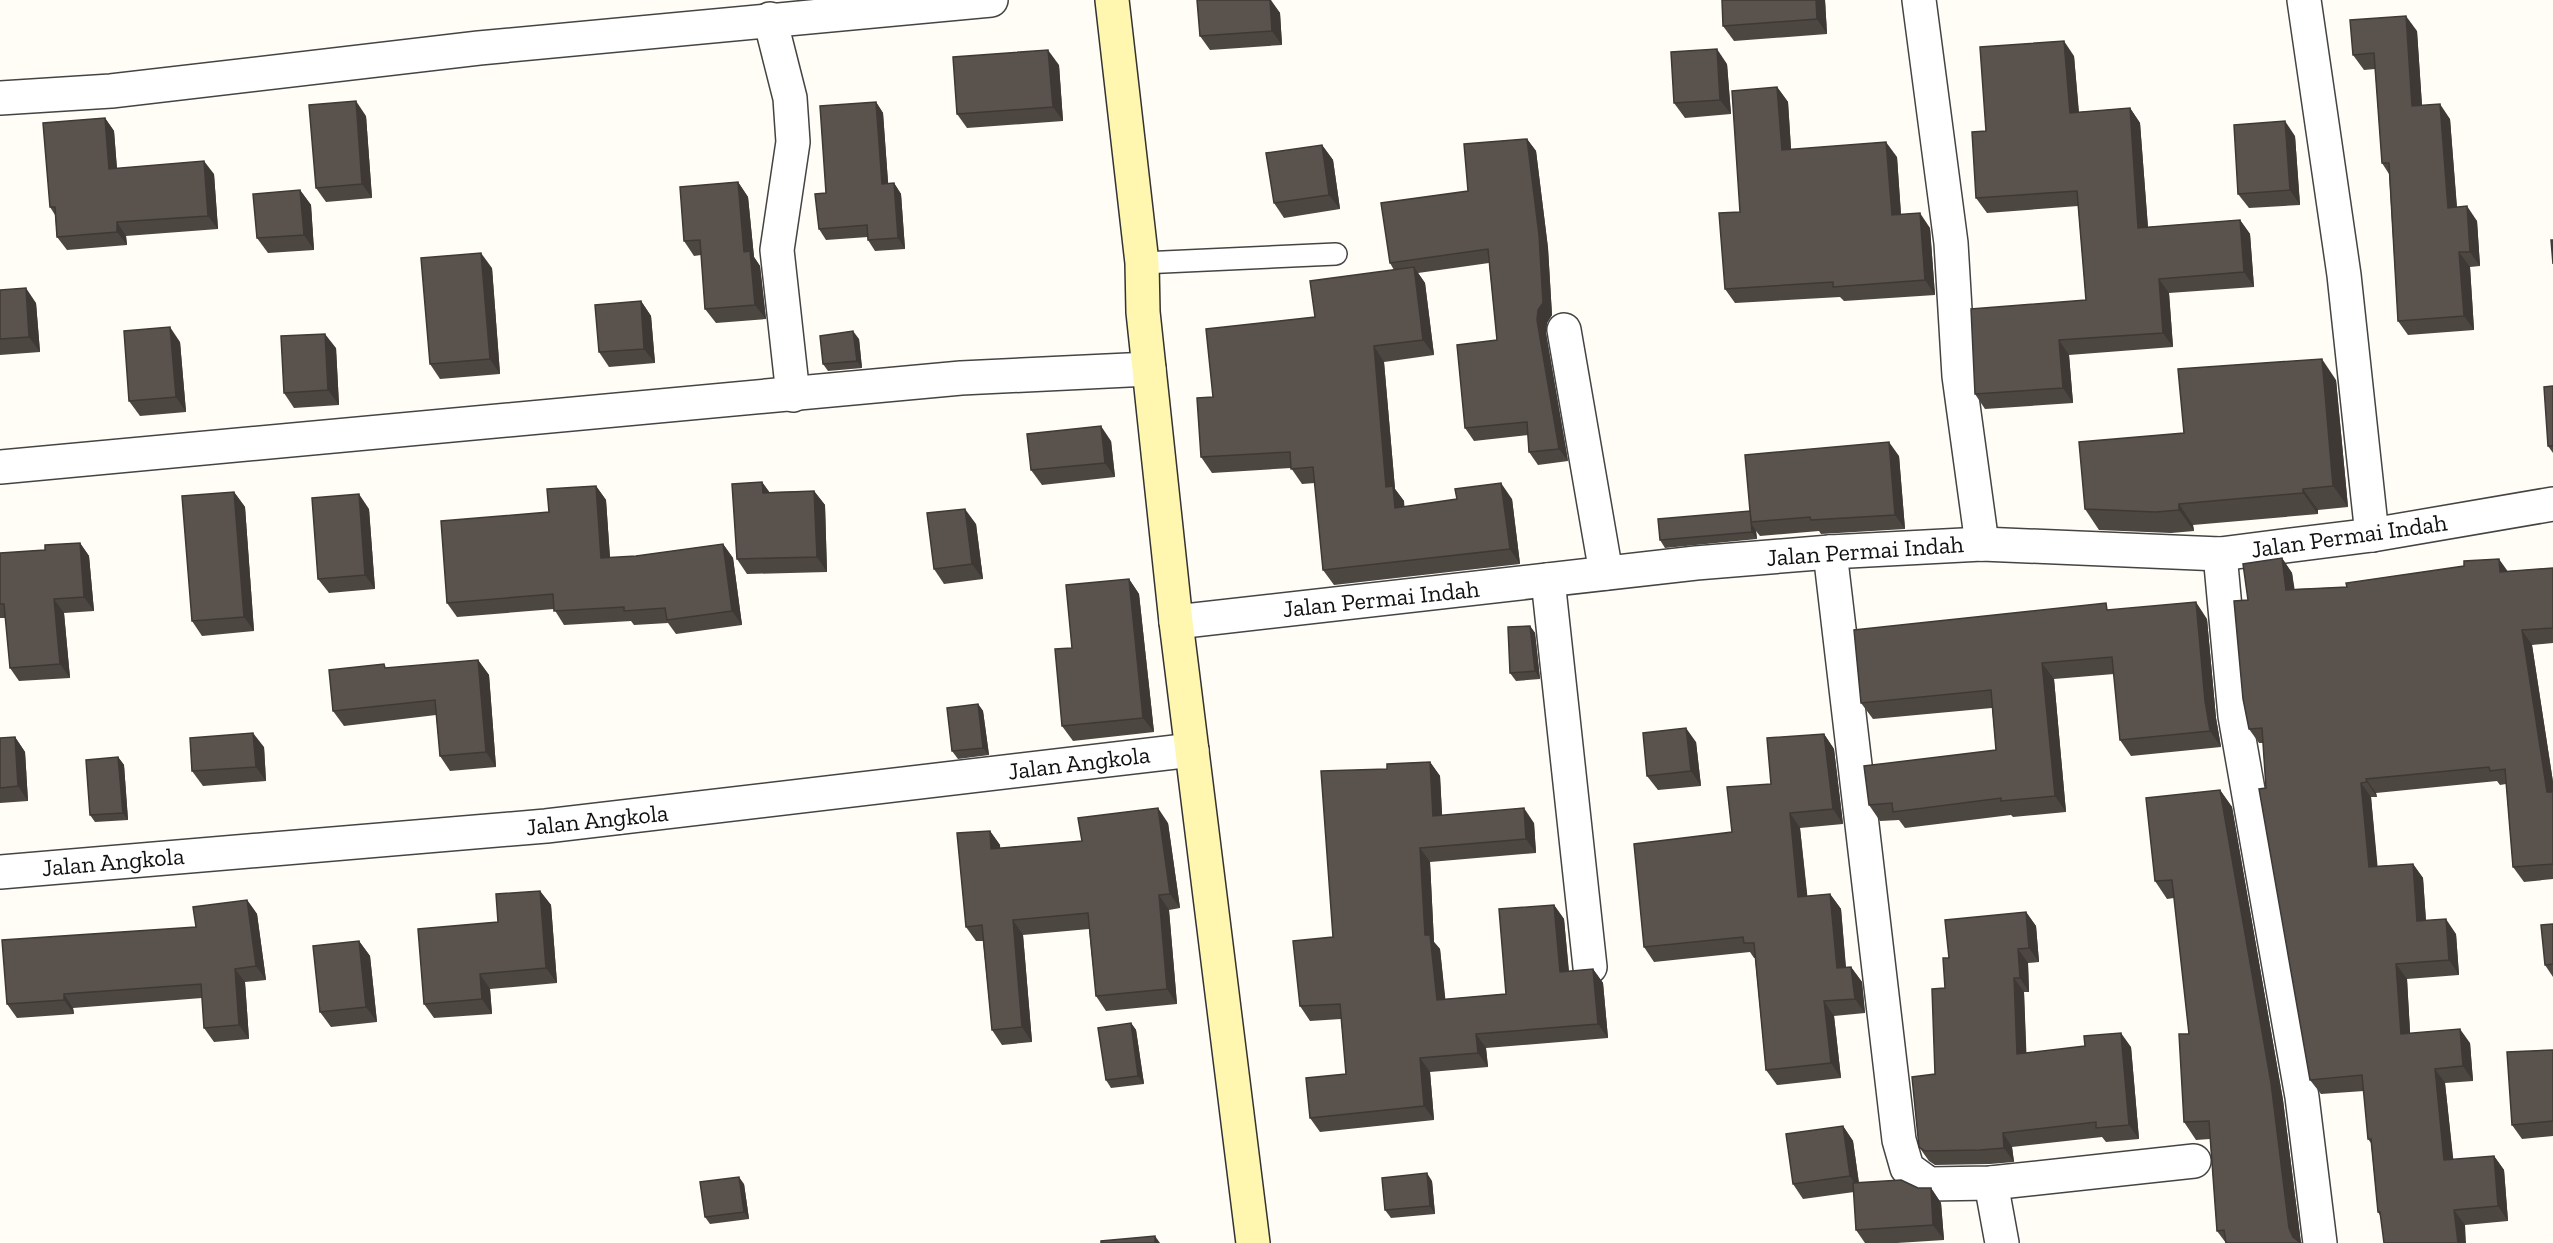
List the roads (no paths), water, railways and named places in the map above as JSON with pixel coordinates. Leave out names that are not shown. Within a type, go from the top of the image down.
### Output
[{"type":"street","points":[[0,98],[111,91],[479,48],[991,0]]},
{"type":"street","points":[[1112,0],[1142,263],[1143,312],[1176,622],[1253,1243]]},
{"type":"street","points":[[1919,0],[1951,243],[1959,376],[1982,544]]},
{"type":"street","points":[[2304,0],[2344,275],[2372,535]]},
{"type":"street","points":[[770,19],[790,98],[793,142],[777,250],[793,395]]},
{"type":"street","points":[[1564,330],[1606,573]]},
{"type":"street","points":[[0,467],[961,378],[1149,369]]},
{"type":"street","name":"Jalan Permai Indah","points":[[1176,622],[1606,573],[1830,552],[1982,544],[2220,554],[2372,535],[2553,504]]},
{"type":"street","points":[[1830,552],[1899,1140],[1907,1168],[1929,1184],[1991,1183],[2194,1161]]},
{"type":"street","points":[[2220,554],[2235,716],[2302,1097],[2320,1243]]},
{"type":"street","points":[[1548,580],[1590,967]]},
{"type":"street","name":"Jalan Angkola","points":[[0,872],[546,826],[1192,750]]},
{"type":"street","points":[[1991,1183],[2002,1243]]},
{"type":"lane","points":[[1142,263],[1336,254]]}]
